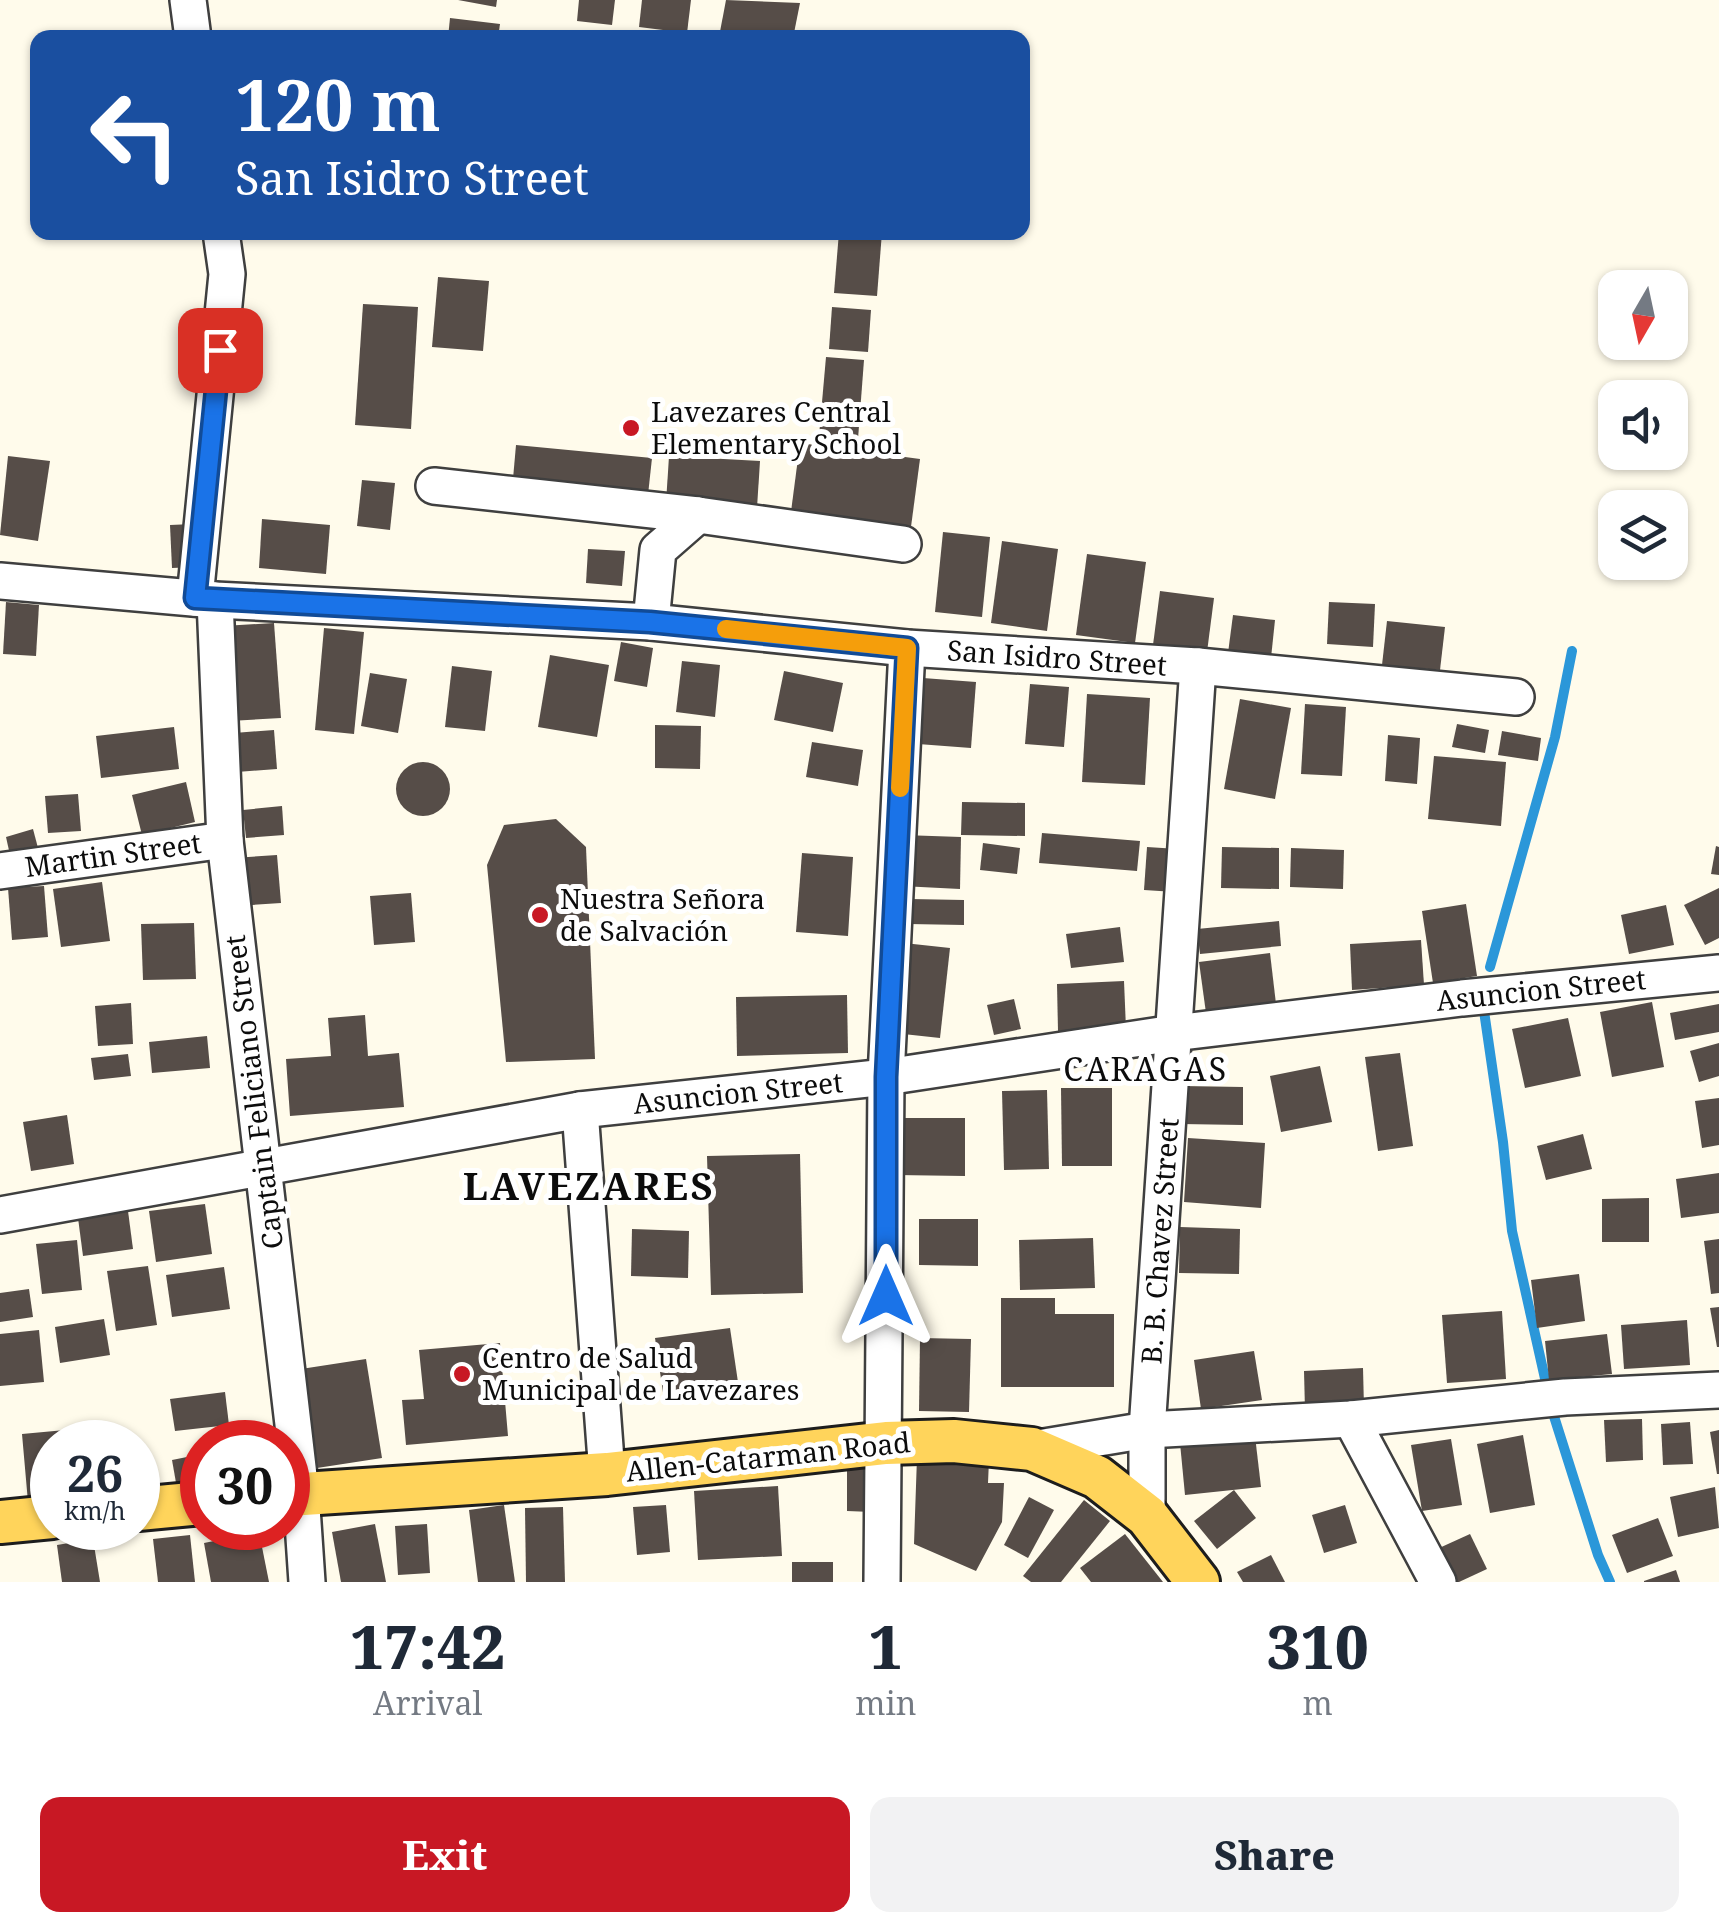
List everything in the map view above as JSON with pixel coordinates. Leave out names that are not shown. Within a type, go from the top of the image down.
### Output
[{"type":"main road","name":"Allen-Catarman Road","points":[[310,1493],[607,1474],[886,1442],[954,1440],[1032,1449],[1097,1477],[1147,1516],[1198,1582]]},
{"type":"main road","points":[[0,1522],[30,1519]]},
{"type":"street","points":[[188,0],[192,30]]},
{"type":"street","name":"Captain Feliciano Street","points":[[222,240],[227,274],[205,599],[225,840],[287,1420]]},
{"type":"street","points":[[434,486],[698,515],[903,544]]},
{"type":"street","points":[[650,622],[658,550],[698,515]]},
{"type":"street","name":"San Isidro Street","points":[[0,581],[205,599],[650,622],[907,648],[1198,666],[1516,697]]},
{"type":"street","points":[[882,1582],[886,1077],[907,648]]},
{"type":"street","name":"B. B. Chavez Street","points":[[1147,1516],[1147,1430],[1198,666]]},
{"type":"street","name":"Martin Street","points":[[0,871],[225,840]]},
{"type":"street","name":"Asuncion Street","points":[[0,1215],[580,1110],[886,1077],[1174,1033],[1462,998],[1719,973]]},
{"type":"street","points":[[580,1110],[607,1474]]},
{"type":"street","points":[[1032,1449],[1147,1430],[1350,1419],[1565,1397],[1719,1390]]},
{"type":"street","points":[[1350,1419],[1438,1582]]},
{"type":"street","name":"Captain Feliciano Street","points":[[303,1550],[308,1582]]},
{"type":"building","points":[[458,0],[497,0],[496,7]]},
{"type":"building","points":[[579,0],[615,0],[612,25],[577,21]]},
{"type":"building","points":[[642,0],[691,0],[687,30],[639,27]]},
{"type":"building","points":[[726,0],[800,3],[795,30],[720,30]]},
{"type":"building","points":[[450,18],[500,24],[499,30],[449,30]]},
{"type":"building","points":[[838,240],[881,240],[877,296],[834,293]]},
{"type":"building","points":[[438,277],[489,281],[483,351],[432,347]]},
{"type":"building","points":[[363,304],[418,307],[411,429],[355,425]]},
{"type":"building","points":[[832,307],[871,310],[868,352],[829,349]]},
{"type":"building","points":[[826,357],[864,360],[858,439],[819,436]]},
{"type":"building","points":[[800,443],[920,459],[909,542],[789,527]]},
{"type":"building","points":[[516,445],[652,458],[647,504],[512,490]]},
{"type":"building","points":[[8,456],[50,461],[38,541],[0,535]]},
{"type":"building","points":[[669,456],[760,461],[757,508],[666,503]]},
{"type":"building","points":[[362,480],[395,483],[390,530],[357,526]]},
{"type":"building","points":[[262,519],[330,525],[326,574],[259,568]]},
{"type":"building","points":[[193,524],[196,567],[172,568],[170,525]]},
{"type":"building","points":[[943,532],[990,537],[982,617],[935,612]]},
{"type":"building","points":[[1002,541],[1058,549],[1047,631],[991,623]]},
{"type":"building","points":[[588,549],[625,551],[622,586],[586,583]]},
{"type":"building","points":[[1087,554],[1146,562],[1135,643],[1076,635]]},
{"type":"building","points":[[1160,591],[1214,598],[1207,652],[1153,645]]},
{"type":"building","points":[[6,602],[39,605],[36,656],[3,654]]},
{"type":"building","points":[[1329,602],[1375,604],[1373,647],[1327,644]]},
{"type":"building","points":[[1233,615],[1275,620],[1271,658],[1228,653]]},
{"type":"building","points":[[1387,621],[1445,627],[1440,670],[1382,665]]},
{"type":"building","points":[[274,623],[281,718],[230,721],[223,626]]},
{"type":"building","points":[[324,628],[364,632],[354,734],[315,730]]},
{"type":"building","points":[[621,642],[653,648],[647,687],[614,681]]},
{"type":"building","points":[[550,655],[609,665],[597,737],[538,727]]},
{"type":"building","points":[[682,661],[720,665],[715,717],[676,712]]},
{"type":"building","points":[[452,666],[492,671],[485,731],[445,727]]},
{"type":"building","points":[[784,671],[843,683],[833,732],[774,720]]},
{"type":"building","points":[[370,673],[407,679],[398,733],[361,726]]},
{"type":"building","points":[[923,678],[976,682],[971,748],[918,744]]},
{"type":"building","points":[[1030,684],[1069,687],[1064,747],[1025,744]]},
{"type":"building","points":[[1087,694],[1150,698],[1145,785],[1082,782]]},
{"type":"building","points":[[1240,699],[1291,708],[1275,799],[1224,789]]},
{"type":"building","points":[[1305,704],[1346,707],[1342,776],[1301,774]]},
{"type":"building","points":[[1457,724],[1489,730],[1485,753],[1452,747]]},
{"type":"building","points":[[655,725],[701,726],[700,769],[655,768]]},
{"type":"building","points":[[174,727],[179,769],[101,778],[96,736]]},
{"type":"building","points":[[274,730],[277,769],[237,772],[234,733]]},
{"type":"building","points":[[1502,731],[1541,738],[1538,761],[1498,755]]},
{"type":"building","points":[[1388,735],[1420,738],[1417,784],[1385,781]]},
{"type":"building","points":[[812,742],[863,750],[858,786],[806,777]]},
{"type":"building","points":[[1434,756],[1506,762],[1501,826],[1428,819]]},
{"type":"building","points":[[423,762],[442,770],[450,789],[442,808],[423,816],[404,808],[396,789],[404,770]]},
{"type":"building","points":[[186,782],[195,822],[142,835],[132,795]]},
{"type":"building","points":[[78,794],[81,831],[48,833],[45,796]]},
{"type":"building","points":[[962,802],[1025,803],[1025,836],[961,835]]},
{"type":"building","points":[[282,806],[284,835],[246,838],[243,810]]},
{"type":"building","name":"Nuestra Señora de Salvación","points":[[556,819],[586,847],[595,1059],[506,1062],[487,865],[504,825]]},
{"type":"building","points":[[33,829],[38,848],[10,855],[6,837]]},
{"type":"building","points":[[1042,833],[1140,841],[1137,871],[1039,863]]},
{"type":"building","points":[[903,835],[961,837],[960,889],[901,886]]},
{"type":"building","points":[[983,843],[1020,848],[1017,874],[980,870]]},
{"type":"building","points":[[1716,846],[1719,847],[1719,875],[1711,874]]},
{"type":"building","points":[[1147,847],[1178,849],[1175,892],[1144,890]]},
{"type":"building","points":[[1222,847],[1279,848],[1279,889],[1221,888]]},
{"type":"building","points":[[1291,848],[1344,850],[1343,889],[1290,887]]},
{"type":"building","points":[[802,853],[853,857],[848,936],[796,932]]},
{"type":"building","points":[[277,855],[281,903],[237,906],[233,858]]},
{"type":"building","points":[[102,882],[110,941],[61,947],[53,889]]},
{"type":"building","points":[[44,886],[48,937],[12,940],[8,888]]},
{"type":"building","points":[[1719,888],[1719,938],[1705,945],[1684,905]]},
{"type":"building","points":[[411,893],[415,942],[374,945],[370,896]]},
{"type":"building","points":[[910,899],[964,900],[964,925],[909,924]]},
{"type":"building","points":[[1466,904],[1477,976],[1433,983],[1422,911]]},
{"type":"building","points":[[1666,905],[1674,945],[1629,954],[1621,915]]},
{"type":"building","points":[[1279,921],[1281,946],[1200,954],[1197,929]]},
{"type":"building","points":[[194,923],[196,979],[143,980],[141,924]]},
{"type":"building","points":[[1120,927],[1124,962],[1071,968],[1066,934]]},
{"type":"building","points":[[1421,940],[1424,985],[1352,990],[1350,944]]},
{"type":"building","points":[[904,943],[950,948],[940,1038],[894,1033]]},
{"type":"building","points":[[1270,953],[1276,1004],[1206,1013],[1199,962]]},
{"type":"building","points":[[1124,981],[1126,1029],[1058,1031],[1057,984]]},
{"type":"building","points":[[847,995],[848,1053],[737,1056],[736,997]]},
{"type":"building","points":[[1014,999],[1021,1029],[994,1035],[987,1005]]},
{"type":"building","points":[[1652,1002],[1664,1067],[1612,1077],[1600,1012]]},
{"type":"building","points":[[131,1003],[133,1044],[98,1046],[95,1006]]},
{"type":"building","points":[[1719,1004],[1719,1032],[1675,1040],[1670,1013]]},
{"type":"building","points":[[365,1015],[368,1056],[399,1053],[404,1107],[290,1116],[286,1059],[331,1056],[328,1018]]},
{"type":"building","points":[[1568,1018],[1581,1076],[1525,1088],[1512,1029]]},
{"type":"building","points":[[207,1036],[210,1068],[152,1073],[149,1042]]},
{"type":"building","points":[[1719,1043],[1719,1076],[1699,1082],[1690,1051]]},
{"type":"building","points":[[1400,1053],[1413,1146],[1378,1151],[1365,1057]]},
{"type":"building","points":[[128,1054],[131,1076],[94,1080],[91,1058]]},
{"type":"building","points":[[1320,1066],[1332,1122],[1281,1132],[1270,1076]]},
{"type":"building","points":[[1182,1086],[1243,1087],[1243,1125],[1181,1124]]},
{"type":"building","points":[[1061,1088],[1112,1088],[1112,1166],[1062,1166]]},
{"type":"building","points":[[1047,1090],[1049,1169],[1004,1170],[1002,1091]]},
{"type":"building","points":[[1719,1098],[1719,1145],[1702,1148],[1695,1101]]},
{"type":"building","points":[[67,1115],[74,1164],[31,1171],[23,1122]]},
{"type":"building","points":[[896,1118],[965,1118],[965,1176],[896,1175]]},
{"type":"building","points":[[1583,1134],[1592,1169],[1546,1180],[1537,1146]]},
{"type":"building","points":[[1188,1138],[1265,1143],[1261,1208],[1184,1202]]},
{"type":"building","points":[[800,1154],[803,1293],[711,1295],[707,1156]]},
{"type":"building","points":[[1719,1173],[1719,1213],[1681,1218],[1676,1179]]},
{"type":"building","points":[[1649,1198],[1649,1242],[1602,1242],[1602,1199]]},
{"type":"building","points":[[205,1204],[212,1254],[156,1262],[149,1211]]},
{"type":"building","points":[[128,1211],[133,1249],[83,1256],[78,1218]]},
{"type":"building","points":[[919,1219],[978,1219],[978,1266],[919,1265]]},
{"type":"building","points":[[1180,1227],[1240,1229],[1239,1274],[1179,1273]]},
{"type":"building","points":[[632,1229],[689,1231],[688,1278],[631,1276]]},
{"type":"building","points":[[1093,1238],[1095,1288],[1020,1290],[1019,1240]]},
{"type":"building","points":[[1719,1239],[1719,1293],[1711,1294],[1704,1241]]},
{"type":"building","points":[[77,1240],[82,1290],[42,1294],[36,1244]]},
{"type":"building","points":[[148,1266],[157,1325],[116,1331],[107,1271]]},
{"type":"building","points":[[224,1267],[230,1309],[172,1317],[166,1275]]},
{"type":"building","points":[[1579,1274],[1585,1321],[1537,1328],[1531,1280]]},
{"type":"building","points":[[29,1289],[33,1317],[0,1322],[0,1293]]},
{"type":"building","points":[[1001,1298],[1055,1298],[1055,1314],[1114,1314],[1114,1387],[1001,1387]]},
{"type":"building","points":[[1719,1307],[1719,1347],[1717,1347],[1710,1308]]},
{"type":"building","points":[[1502,1311],[1506,1379],[1447,1383],[1442,1315]]},
{"type":"building","points":[[104,1319],[110,1355],[60,1363],[55,1327]]},
{"type":"building","points":[[1687,1320],[1690,1365],[1624,1369],[1621,1325]]},
{"type":"building","points":[[730,1328],[739,1389],[664,1399],[655,1338]]},
{"type":"building","points":[[39,1330],[44,1382],[0,1386],[0,1334]]},
{"type":"building","points":[[1607,1334],[1612,1374],[1549,1380],[1545,1341]]},
{"type":"building","points":[[920,1338],[971,1339],[969,1412],[919,1411]]},
{"type":"building","name":"Centro de Salud Municipal de Lavezares","points":[[500,1343],[508,1436],[406,1445],[402,1400],[424,1399],[419,1350]]},
{"type":"building","points":[[1254,1351],[1262,1400],[1201,1409],[1194,1360]]},
{"type":"building","points":[[366,1359],[382,1458],[310,1469],[310,1420],[296,1420],[288,1371]]},
{"type":"building","points":[[1363,1368],[1364,1408],[1305,1410],[1304,1371]]},
{"type":"building","points":[[225,1392],[228,1420],[180,1420],[180,1430],[175,1431],[170,1399]]},
{"type":"building","points":[[1642,1419],[1643,1460],[1606,1462],[1604,1420]]},
{"type":"building","points":[[1690,1422],[1693,1464],[1663,1465],[1661,1424]]},
{"type":"building","points":[[1719,1430],[1719,1474],[1717,1474],[1710,1432]]},
{"type":"building","points":[[30,1433],[30,1502],[28,1502],[22,1434]]},
{"type":"building","points":[[1523,1435],[1535,1505],[1490,1513],[1477,1444]]},
{"type":"building","points":[[1255,1436],[1261,1487],[1185,1495],[1180,1443]]},
{"type":"building","points":[[1451,1439],[1462,1505],[1422,1511],[1411,1445]]},
{"type":"building","points":[[917,1457],[989,1460],[988,1483],[1004,1483],[1002,1522],[976,1571],[914,1544]]},
{"type":"building","points":[[180,1458],[178,1494],[172,1460]]},
{"type":"building","points":[[847,1469],[873,1469],[872,1512],[847,1511]]},
{"type":"building","points":[[778,1486],[782,1556],[698,1560],[694,1491]]},
{"type":"building","points":[[1715,1487],[1719,1528],[1678,1537],[1670,1497]]},
{"type":"building","points":[[1234,1490],[1256,1518],[1217,1549],[1194,1521]]},
{"type":"building","points":[[1029,1497],[1054,1510],[1028,1558],[1004,1545]]},
{"type":"building","points":[[1084,1500],[1110,1521],[1061,1582],[1031,1582],[1023,1576]]},
{"type":"building","points":[[504,1505],[515,1582],[478,1582],[469,1510]]},
{"type":"building","points":[[666,1505],[670,1552],[637,1555],[633,1507]]},
{"type":"building","points":[[1345,1505],[1357,1543],[1324,1553],[1312,1515]]},
{"type":"building","points":[[563,1507],[565,1582],[526,1582],[525,1508]]},
{"type":"building","points":[[1658,1518],[1673,1556],[1627,1573],[1612,1535]]},
{"type":"building","points":[[375,1524],[386,1582],[341,1582],[332,1532]]},
{"type":"building","points":[[427,1524],[430,1573],[398,1575],[395,1526]]},
{"type":"building","points":[[1125,1534],[1163,1582],[1091,1582],[1080,1568]]},
{"type":"building","points":[[1470,1534],[1487,1569],[1459,1582],[1440,1582],[1426,1554]]},
{"type":"building","points":[[180,1536],[180,1550],[192,1550],[195,1582],[158,1582],[154,1550],[160,1550],[160,1538]]},
{"type":"building","points":[[58,1550],[95,1550],[100,1582],[62,1582]]},
{"type":"building","points":[[205,1550],[263,1550],[269,1582],[211,1582]]},
{"type":"building","points":[[1271,1555],[1285,1582],[1243,1582],[1237,1572]]},
{"type":"building","points":[[792,1562],[833,1562],[833,1582],[792,1582]]},
{"type":"building","points":[[1676,1570],[1680,1582],[1644,1582],[1644,1581]]},
{"type":"waterway","points":[[1490,967],[1555,737],[1572,651]]},
{"type":"waterway","points":[[1484,1011],[1512,1231],[1552,1410],[1610,1582]]},
{"type":"slow traffic","points":[[726,629],[907,648],[900,788]]},
{"type":"place","name":"Lavezares Central Elementary School","points":[[631,428]]},
{"type":"place","name":"Nuestra Señora de Salvación","points":[[540,915]]},
{"type":"place","name":"Centro de Salud Municipal de Lavezares","points":[[462,1374]]},
{"type":"district","name":"CARAGAS","points":[[1146,1070]]},
{"type":"district","name":"LAVEZARES","points":[[589,1187]]},
{"type":"route","points":[[220,350],[195,598],[650,622],[907,648],[886,1077],[886,1296]]}]
